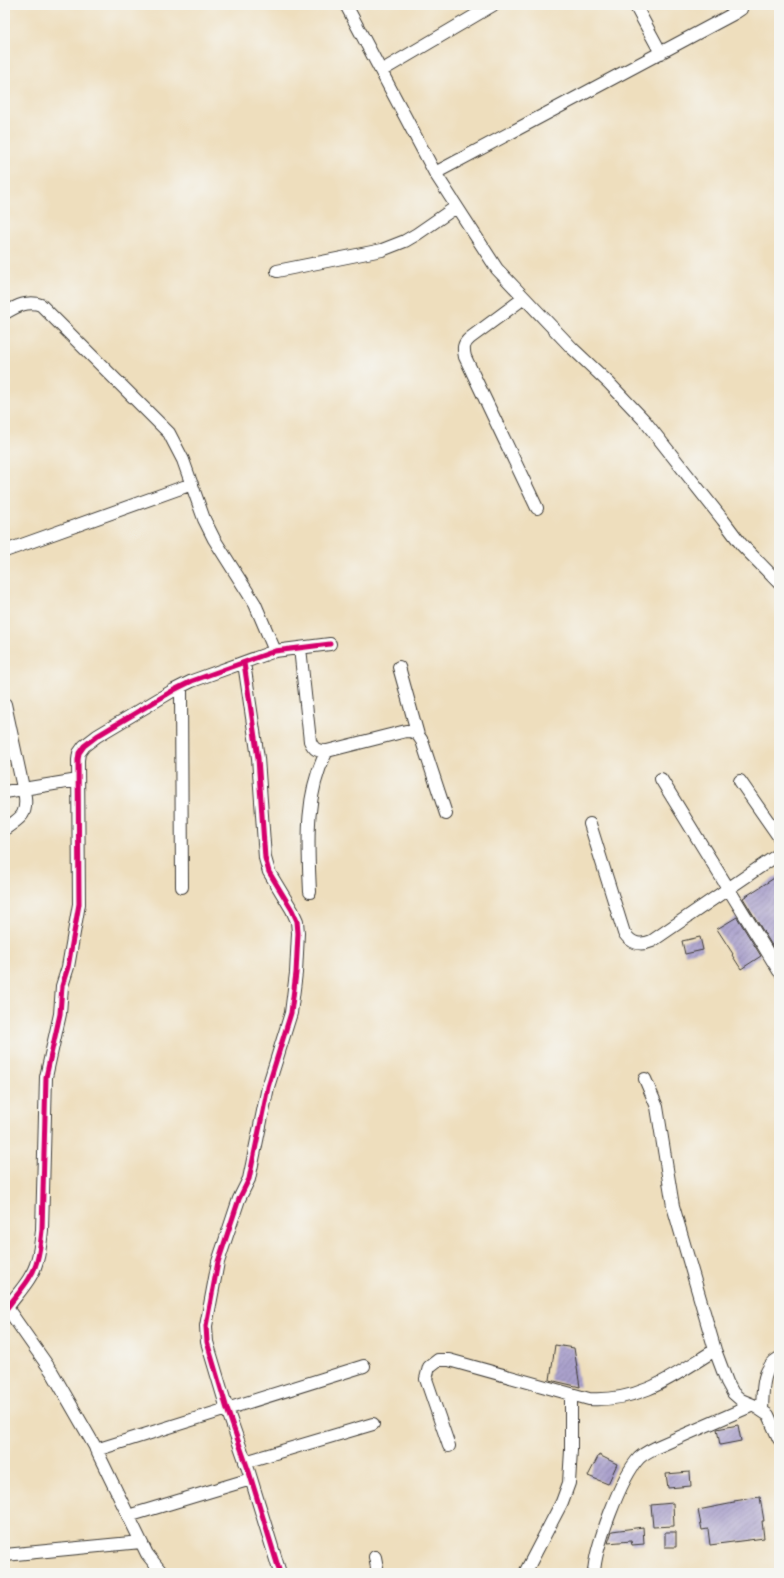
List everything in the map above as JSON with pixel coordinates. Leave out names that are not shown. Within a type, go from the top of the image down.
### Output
[{"type":"street","points":[[346,5],[435,173],[497,269],[644,420],[741,544],[779,583]]},
{"type":"street","points":[[381,71],[493,5]]},
{"type":"street","points":[[635,5],[661,53]]},
{"type":"street","points":[[435,173],[735,13],[741,8],[742,5]]},
{"type":"street","points":[[277,271],[382,250],[406,241],[456,207]]},
{"type":"street","points":[[524,298],[470,338],[465,343],[463,348],[465,357],[537,508]]},
{"type":"street","points":[[5,313],[25,303],[33,302],[41,305],[165,429],[176,444],[183,460],[204,519],[214,539],[255,604],[275,651]]},
{"type":"street","points":[[5,551],[192,484]]},
{"type":"street","points":[[162,1573],[147,1554],[96,1450],[52,1372],[6,1306],[30,1276],[37,1262],[40,1247],[46,1077],[60,1014],[62,986],[68,967],[79,904],[79,753],[84,746],[97,736],[181,687],[275,651],[330,644]]},
{"type":"street","points":[[300,648],[310,740],[314,748],[318,751],[327,751],[406,731],[414,731],[418,735]]},
{"type":"street","points":[[244,663],[258,758],[266,858],[270,872],[297,921],[298,932],[296,973],[289,1023],[268,1087],[249,1179],[239,1199],[218,1262],[206,1326],[207,1342],[226,1409],[251,1479],[277,1559],[280,1573]]},
{"type":"street","points":[[399,667],[418,735],[422,742],[446,814]]},
{"type":"street","points":[[181,687],[182,887]]},
{"type":"street","points":[[5,704],[24,789],[26,807],[24,814],[5,829]]},
{"type":"street","points":[[310,892],[308,840],[311,806],[314,786],[320,764],[327,751]]},
{"type":"street","points":[[661,779],[779,972]]},
{"type":"street","points":[[5,792],[78,780]]},
{"type":"street","points":[[740,781],[779,837]]},
{"type":"street","points":[[590,824],[624,933],[636,944],[643,944],[652,941],[779,854]]},
{"type":"street","points":[[645,1079],[657,1107],[673,1206],[715,1350],[727,1382],[733,1392],[741,1400],[758,1407],[768,1415],[779,1439]]},
{"type":"street","points":[[449,1446],[426,1379],[429,1367],[438,1360],[450,1360],[589,1399],[602,1400],[637,1394],[654,1387],[715,1350]]},
{"type":"street","points":[[758,1407],[764,1378],[768,1368],[779,1358]]},
{"type":"street","points":[[96,1450],[364,1366]]},
{"type":"street","points":[[525,1573],[562,1502],[569,1483],[571,1450],[571,1394]]},
{"type":"street","points":[[594,1573],[597,1554],[606,1524],[625,1480],[638,1459],[643,1454],[657,1447],[758,1407]]},
{"type":"street","points":[[245,1462],[373,1424]]},
{"type":"street","points":[[128,1516],[251,1479]]},
{"type":"street","points":[[5,1555],[141,1542]]},
{"type":"street","points":[[375,1557],[378,1573]]},
{"type":"building","points":[[779,875],[779,957],[743,898]]},
{"type":"building","points":[[737,917],[761,956],[741,969],[717,929]]},
{"type":"building","points":[[700,937],[703,950],[685,954],[682,941]]},
{"type":"building","points":[[555,1345],[574,1348],[580,1387],[550,1380]]},
{"type":"building","points":[[738,1425],[741,1441],[720,1445],[717,1429]]},
{"type":"building","points":[[599,1455],[617,1464],[608,1484],[588,1476]]},
{"type":"building","points":[[690,1472],[691,1486],[668,1488],[666,1474]]},
{"type":"building","points":[[760,1497],[764,1521],[762,1521],[764,1538],[710,1545],[708,1529],[702,1530],[698,1510],[734,1503],[734,1501]]},
{"type":"building","points":[[673,1503],[674,1526],[653,1527],[651,1505]]},
{"type":"building","points":[[643,1527],[644,1544],[632,1545],[631,1541],[608,1543],[612,1531]]},
{"type":"building","points":[[665,1532],[676,1532],[676,1547],[665,1547]]},
{"type":"cycle path","points":[[7,1308],[32,1274],[37,1261],[41,1242],[46,1077],[60,1014],[62,986],[68,967],[79,904],[79,753],[84,746],[97,736],[174,690],[192,681],[275,651],[330,644]]},
{"type":"cycle path","points":[[244,663],[258,758],[265,858],[269,872],[297,921],[298,933],[296,973],[291,1013],[268,1087],[249,1179],[239,1199],[218,1262],[206,1326],[207,1342],[227,1409],[249,1472],[280,1573]]}]
